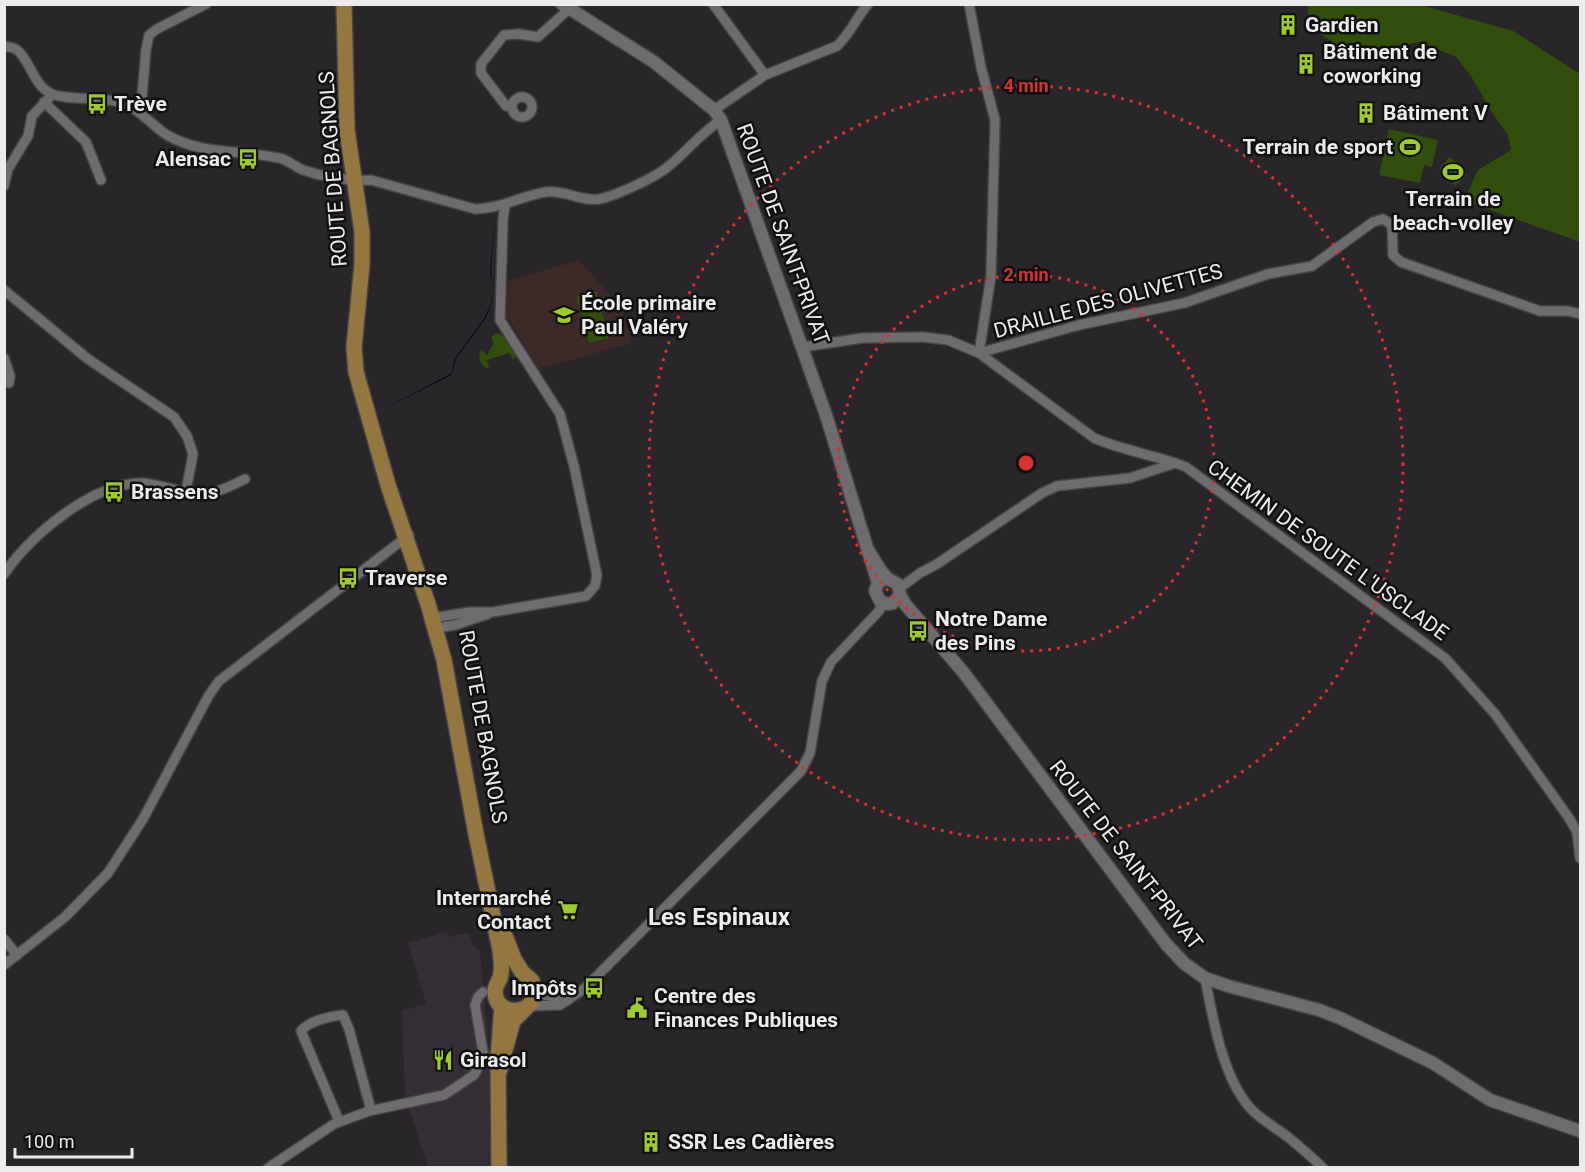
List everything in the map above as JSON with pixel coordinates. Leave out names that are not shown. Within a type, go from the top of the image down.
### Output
[{"type":"main road","name":"ROUTE DE BAGNOLS","points":[[344,4],[347,120],[354,180],[361,215],[363,249],[354,347],[355,366],[385,471],[389,476],[438,622],[452,678],[491,892]]},
{"type":"main road","points":[[491,892],[508,947],[522,972],[530,977],[534,985],[534,997],[513,1021],[499,1072]]},
{"type":"main road","points":[[491,892],[502,963],[493,985],[501,1006],[498,1167]]},
{"type":"main road","points":[[493,985],[510,972],[522,972]]},
{"type":"main road","points":[[501,1006],[513,1011],[527,1007]]},
{"type":"street","points":[[137,110],[142,96],[149,35],[206,4]]},
{"type":"street","points":[[713,4],[765,75]]},
{"type":"street","points":[[4,46],[17,49],[40,85],[52,95],[124,103],[137,110],[168,135],[193,145],[214,150],[281,158],[302,169],[354,180],[371,180],[475,209],[506,205],[545,192],[561,192],[586,199],[599,199],[662,172],[704,132],[718,115],[765,75],[837,46],[846,38],[857,17],[868,4]]},
{"type":"street","points":[[969,4],[981,68],[995,120],[991,276],[979,353]]},
{"type":"street","points":[[512,107],[506,106],[481,73],[481,64],[504,35],[519,34],[538,37],[565,7]]},
{"type":"street","name":"ROUTE DE SAINT-PRIVAT","points":[[565,7],[654,62],[718,115],[803,347],[868,550],[889,591],[964,674],[1166,944],[1185,964],[1205,978],[1340,1018],[1433,1063],[1490,1100],[1581,1131]]},
{"type":"street","points":[[4,186],[8,169],[28,136],[32,116],[52,95]]},
{"type":"street","points":[[44,102],[86,142],[101,180]]},
{"type":"street","points":[[438,622],[454,625],[493,612],[586,596],[595,586],[597,575],[574,466],[560,414],[500,320],[503,219],[506,205]]},
{"type":"street","name":"DRAILLE DES OLIVETTES","points":[[803,347],[862,338],[923,337],[948,340],[979,353],[1079,325],[1184,303],[1268,274],[1312,266],[1373,222],[1383,219],[1392,225],[1393,255],[1401,262],[1540,311],[1568,311],[1581,314]]},
{"type":"street","points":[[4,290],[88,359],[174,417],[187,436],[193,454],[186,491]]},
{"type":"street","name":"CHEMIN DE SOUTE L'USCLADE","points":[[979,353],[1095,438],[1112,446],[1186,467],[1445,658],[1495,714],[1577,824],[1581,858]]},
{"type":"street","points":[[4,358],[10,376],[9,383]]},
{"type":"street","points":[[527,1007],[560,1005],[591,982],[801,771],[810,753],[822,681],[826,670],[861,630],[889,591],[937,564],[1042,493],[1057,486],[1130,478],[1175,463]]},
{"type":"street","points":[[4,574],[15,558],[38,536],[91,496],[119,487],[142,483],[200,495],[219,491],[245,479]]},
{"type":"street","points":[[4,965],[64,917],[108,873],[142,819],[209,695],[219,681],[408,536]]},
{"type":"street","points":[[4,939],[17,955]]},
{"type":"street","points":[[1205,978],[1226,1062],[1236,1089],[1254,1112],[1323,1167]]},
{"type":"street","points":[[268,1167],[339,1121],[371,1110],[444,1095],[474,1075],[482,1061],[483,1052],[475,1005],[478,997],[493,985]]},
{"type":"street","points":[[534,985],[545,995],[568,1000]]},
{"type":"street","points":[[339,1121],[301,1031],[305,1027],[333,1016],[343,1015],[349,1029],[371,1110]]},
{"type":"shaded area","name":"École primaire Paul Valéry","points":[[579,260],[621,308],[632,343],[538,369],[509,319],[505,318],[505,312],[503,312],[505,282]]},
{"type":"shaded area","points":[[447,931],[449,937],[469,933],[472,944],[480,951],[489,1051],[489,1167],[428,1167],[405,1096],[402,1011],[426,1004],[408,943]]},
{"type":"green space","points":[[1413,4],[1513,31],[1580,74],[1580,242],[1473,204],[1466,196],[1478,170],[1511,150],[1508,135],[1471,76],[1456,57],[1419,42],[1387,49],[1344,49],[1308,26],[1308,5]]},
{"type":"green space","name":"Terrain de sport","points":[[1389,129],[1438,140],[1432,167],[1424,165],[1420,183],[1379,175]]},
{"type":"green space","name":"Terrain de beach-volley","points":[[1450,157],[1467,175],[1455,186],[1439,168]]},
{"type":"green space","points":[[596,291],[609,338],[589,343],[576,297]]},
{"type":"green space","points":[[497,333],[509,342],[516,356],[513,359],[509,353],[487,360],[489,368],[486,368],[480,362],[479,357],[482,350],[487,355],[494,343],[491,337]]},
{"type":"water","points":[[495,213],[491,273],[494,290],[490,273]]},
{"type":"water","points":[[494,290],[486,318],[456,359],[452,374],[380,411],[452,373],[454,360],[485,317]]},
{"type":"place","name":"Gardien","points":[[1288,25]]},
{"type":"place","name":"Bâtiment de coworking","points":[[1306,64]]},
{"type":"place","name":"Trève","points":[[97,104]]},
{"type":"place","name":"Bâtiment V","points":[[1366,113]]},
{"type":"place","name":"Terrain de sport","points":[[1410,147]]},
{"type":"place","name":"Alensac","points":[[248,159]]},
{"type":"place","name":"Terrain de beach-volley","points":[[1453,172]]},
{"type":"place","name":"École primaire Paul Valéry","points":[[564,315]]},
{"type":"place","name":"Brassens","points":[[114,492]]},
{"type":"place","name":"Traverse","points":[[348,578]]},
{"type":"place","name":"Notre Dame des Pins","points":[[918,631]]},
{"type":"place","name":"Intermarché Contact","points":[[568,910]]},
{"type":"place","name":"Impôts","points":[[594,988]]},
{"type":"place","name":"Centre des Finances Publiques","points":[[637,1008]]},
{"type":"place","name":"Girasol","points":[[443,1060]]},
{"type":"place","name":"SSR Les Cadières","points":[[651,1142]]},
{"type":"district","name":"Les Espinaux","points":[[719,917]]}]
